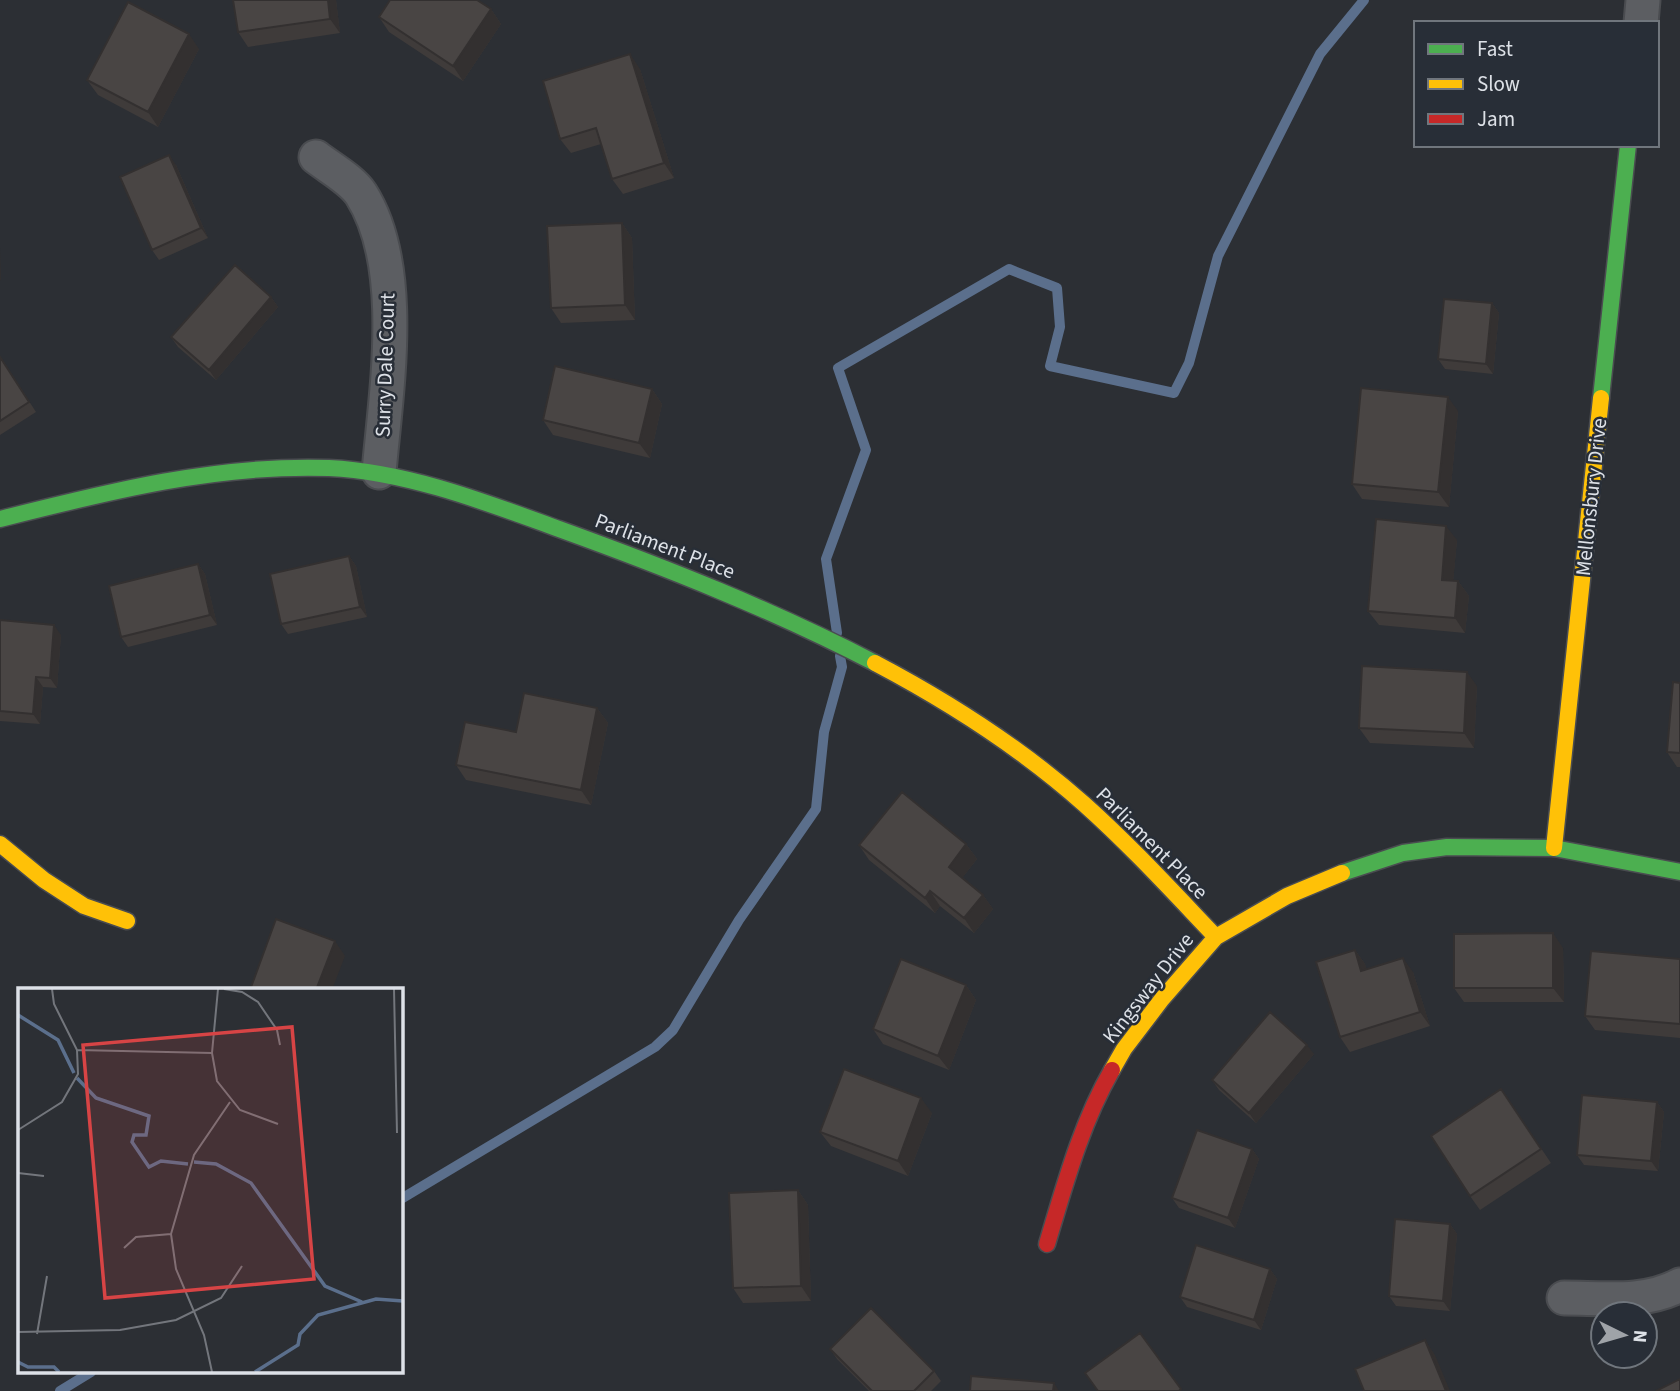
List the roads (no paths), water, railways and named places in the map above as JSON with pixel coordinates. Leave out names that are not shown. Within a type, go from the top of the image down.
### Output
[{"type":"street","points":[[1641,21],[1643,0]]},
{"type":"street","name":"Mellonsbury Drive","points":[[1554,848],[1628,147]]},
{"type":"street","name":"Surry Dale Court","points":[[316,157],[359,191],[370,211],[380,240],[389,289],[390,355],[379,472]]},
{"type":"street","name":"Parliament Place","points":[[0,519],[150,482],[228,472],[299,468],[379,472],[492,504],[707,583],[823,635],[951,705],[1063,786],[1124,842],[1216,937]]},
{"type":"street","points":[[0,844],[44,880],[83,906],[127,921]]},
{"type":"street","name":"Kingsway Drive","points":[[1048,1244],[1078,1143],[1100,1091],[1124,1048],[1216,937],[1287,896],[1324,879],[1403,853],[1447,847],[1554,848],[1680,872]]},
{"type":"street","points":[[1564,1298],[1644,1298],[1668,1292],[1680,1285]]},
{"type":"waterway","points":[[837,633],[826,559],[866,450],[838,368],[1009,269],[1057,288],[1060,327],[1050,366],[1174,393],[1189,363],[1218,256],[1320,54],[1364,0]]},
{"type":"waterway","points":[[402,1198],[655,1047],[673,1030],[739,920],[816,809],[824,732],[842,667],[840,656]]},
{"type":"waterway","points":[[60,1391],[88,1374]]}]
